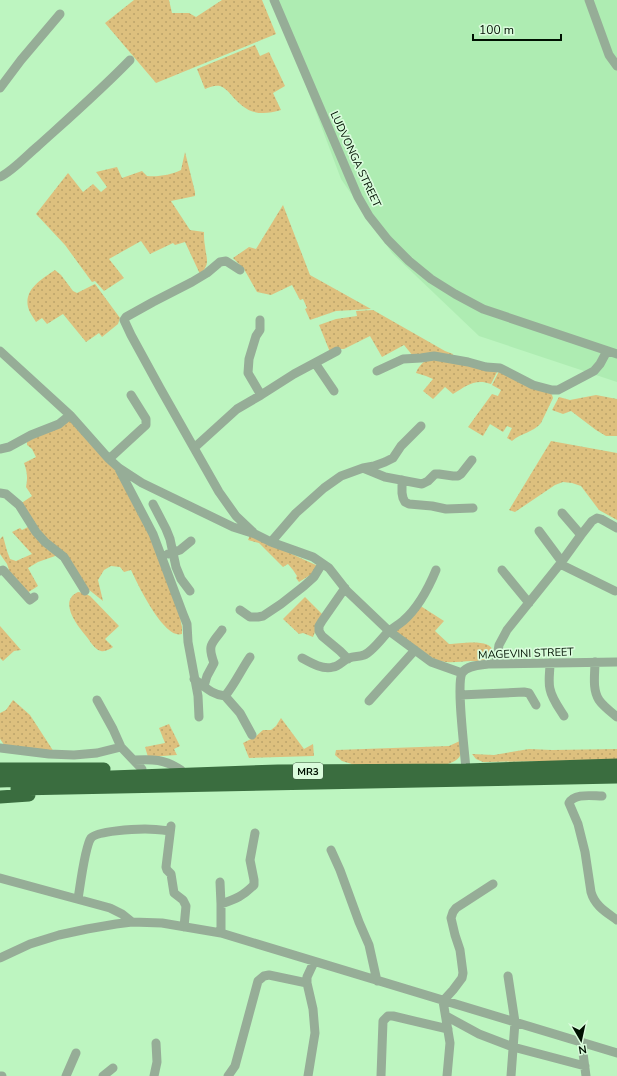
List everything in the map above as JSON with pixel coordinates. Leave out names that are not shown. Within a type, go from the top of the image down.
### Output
[{"type":"highway","points":[[0,769],[138,765],[181,770],[278,771]]},
{"type":"highway","name":"MR3","points":[[0,781],[278,771],[466,770],[617,765]]},
{"type":"highway","name":"MR3","points":[[0,790],[174,785],[617,777]]},
{"type":"highway","points":[[0,797],[174,785]]},
{"type":"street","name":"LUDVONGA STREET","points":[[274,0],[358,197],[369,216],[388,240],[409,261],[431,279],[483,309],[617,354]]},
{"type":"street","points":[[589,0],[609,55],[617,66]]},
{"type":"street","points":[[0,88],[21,60],[60,14]]},
{"type":"street","points":[[0,177],[14,167],[81,107],[112,79],[130,60]]},
{"type":"street","points":[[240,270],[226,261],[220,262],[207,273],[126,317],[124,320],[156,382],[219,492],[236,516],[255,534]]},
{"type":"street","points":[[260,320],[260,330],[256,336],[249,359],[248,373],[261,395]]},
{"type":"street","points":[[194,448],[237,409],[294,374],[337,351]]},
{"type":"street","points":[[377,371],[403,359],[434,356],[468,362],[486,368],[500,368],[532,385],[558,390],[594,371],[600,364],[607,351]]},
{"type":"street","points":[[0,352],[70,416],[119,468],[142,483],[215,519],[313,558],[328,568],[345,588],[389,631],[431,662],[462,673],[460,680],[460,695],[466,770]]},
{"type":"street","points":[[315,363],[334,391]]},
{"type":"street","points":[[109,459],[146,425],[146,419],[131,395]]},
{"type":"street","points":[[0,449],[9,447],[59,424],[70,416]]},
{"type":"street","points":[[271,542],[296,513],[324,488],[341,476],[363,468],[374,466],[393,458],[401,446],[421,426]]},
{"type":"street","points":[[363,468],[385,477],[422,484],[428,481],[435,474],[458,476],[472,460]]},
{"type":"street","points":[[119,468],[152,534],[186,624],[198,696],[199,716]]},
{"type":"street","points":[[402,480],[402,498],[404,502],[409,504],[446,509],[473,508]]},
{"type":"street","points":[[0,492],[6,494],[19,505],[36,532],[45,542],[64,557],[85,591]]},
{"type":"street","points":[[153,504],[170,539],[172,552],[180,579],[190,591]]},
{"type":"street","points":[[562,513],[580,536]]},
{"type":"street","points":[[496,664],[499,645],[507,630],[561,563],[592,521],[597,518],[617,528]]},
{"type":"street","points":[[539,531],[561,563],[615,591]]},
{"type":"street","points":[[161,557],[180,550],[191,541]]},
{"type":"street","points":[[240,610],[250,617],[258,617],[266,614],[304,586],[314,577],[322,564]]},
{"type":"street","points":[[0,570],[3,570],[30,600],[34,597]]},
{"type":"street","points":[[302,658],[322,667],[333,668],[340,665],[348,658],[364,655],[371,650],[389,631],[404,620],[413,610],[429,586],[436,570]]},
{"type":"street","points":[[502,570],[529,602]]},
{"type":"street","points":[[345,588],[322,621],[319,626],[319,631],[322,636],[348,658]]},
{"type":"street","points":[[204,686],[207,676],[214,663],[210,649],[212,643],[222,630]]},
{"type":"street","points":[[369,701],[415,650]]},
{"type":"street","points":[[225,696],[250,657]]},
{"type":"street","points":[[595,662],[595,686],[599,701],[617,717]]},
{"type":"street","name":"MAGEVINI STREET","points":[[462,673],[466,669],[488,664],[617,662]]},
{"type":"street","points":[[550,663],[550,690],[564,716]]},
{"type":"street","points":[[194,679],[218,696],[225,696],[240,713],[252,735]]},
{"type":"street","points":[[460,695],[524,692],[529,693],[536,705]]},
{"type":"street","points":[[97,700],[121,747],[138,765]]},
{"type":"street","points":[[0,748],[49,754],[74,755],[97,753],[121,747]]},
{"type":"street","points":[[602,796],[576,797],[569,803],[578,824],[585,852],[592,896],[600,907],[617,920]]},
{"type":"street","points":[[78,899],[89,844],[92,838],[98,834],[127,830],[170,828],[166,867],[170,874],[174,893],[183,900],[186,906],[184,927]]},
{"type":"street","points":[[221,904],[244,895],[254,885],[250,860],[255,833]]},
{"type":"street","points":[[331,850],[369,945],[377,981]]},
{"type":"street","points":[[0,878],[110,908],[122,914],[132,922]]},
{"type":"street","points":[[220,882],[221,933]]},
{"type":"street","points":[[443,1001],[462,978],[463,973],[460,950],[451,918],[452,913],[456,908],[493,884]]},
{"type":"street","points":[[0,958],[30,944],[87,929],[132,922],[162,923],[221,933],[617,1053]]},
{"type":"street","points":[[308,1076],[315,1033],[307,978],[314,962]]},
{"type":"street","points":[[228,1076],[235,1066],[258,981],[264,976],[269,975],[307,983]]},
{"type":"street","points":[[508,976],[515,1022],[511,1076]]},
{"type":"street","points":[[443,1001],[450,1049],[447,1076]]},
{"type":"street","points":[[381,1076],[383,1021],[388,1016],[448,1030]]},
{"type":"street","points":[[446,1016],[479,1034],[513,1047],[585,1066]]},
{"type":"street","points":[[154,1076],[157,1062],[156,1043]]},
{"type":"street","points":[[584,1043],[583,1053],[586,1076]]},
{"type":"street","points":[[66,1076],[76,1054]]},
{"type":"street","points":[[103,1076],[112,1068]]},
{"type":"shaded area","points":[[134,0],[169,0],[172,13],[189,13],[196,17],[222,0],[262,0],[276,34],[156,83],[105,23]]},
{"type":"shaded area","points":[[274,0],[617,0],[617,382],[479,336],[392,253],[341,179]]},
{"type":"shaded area","points":[[255,45],[260,56],[269,52],[285,86],[273,93],[281,110],[269,113],[258,113],[242,106],[223,87],[216,86],[205,89],[197,69]]},
{"type":"shaded area","points":[[185,152],[195,196],[171,201],[190,230],[204,232],[207,264],[200,274],[185,242],[175,245],[173,243],[150,254],[141,241],[109,259],[124,278],[104,291],[95,281],[92,282],[65,245],[36,214],[68,173],[83,192],[93,184],[101,192],[107,187],[96,172],[117,167],[122,178],[142,171],[147,176],[169,174],[181,170]]},
{"type":"shaded area","points":[[283,205],[310,275],[371,309],[336,311],[310,320],[305,309],[307,308],[303,299],[300,300],[292,285],[271,295],[257,292],[244,269],[233,258],[249,247],[256,249]]},
{"type":"shaded area","points":[[55,270],[61,275],[73,291],[77,293],[95,284],[120,318],[118,324],[102,337],[99,333],[86,342],[63,314],[47,324],[42,318],[36,322],[28,307],[27,301],[29,295],[35,285]]},
{"type":"shaded area","points":[[373,310],[445,351],[453,354],[452,357],[413,356],[404,345],[382,357],[370,336],[344,349],[337,349],[330,352],[319,325],[336,319],[357,316],[356,311]]},
{"type":"shaded area","points":[[428,359],[498,370],[491,384],[485,382],[475,382],[453,394],[445,387],[433,399],[423,391],[433,379],[416,373],[420,365]]},
{"type":"shaded area","points":[[499,371],[549,391],[553,398],[541,423],[531,431],[512,441],[507,438],[512,428],[507,426],[503,432],[490,424],[483,436],[468,427],[492,394],[498,396],[501,390],[492,385]]},
{"type":"shaded area","points":[[596,395],[617,399],[617,436],[606,436],[571,411],[563,414],[552,410],[559,397],[570,400]]},
{"type":"shaded area","points":[[69,418],[119,472],[151,537],[178,608],[182,634],[175,634],[160,620],[145,598],[131,570],[124,572],[120,567],[111,566],[104,570],[98,580],[103,601],[83,585],[20,504],[32,496],[26,487],[27,475],[24,463],[36,457],[32,449],[27,445],[27,442]]},
{"type":"shaded area","points":[[551,441],[617,453],[617,520],[599,510],[581,486],[563,482],[555,485],[515,512],[509,510]]},
{"type":"shaded area","points":[[30,526],[58,555],[38,562],[28,568],[38,586],[27,593],[11,576],[7,564],[0,554],[0,539],[3,536],[10,559],[16,561],[32,554],[12,532],[20,528],[22,530]]},
{"type":"shaded area","points":[[250,535],[318,566],[315,572],[299,582],[296,578],[297,576],[288,564],[283,567],[259,543],[248,540]]},
{"type":"shaded area","points":[[78,592],[90,596],[119,626],[105,639],[113,647],[110,649],[103,651],[97,649],[74,620],[69,607],[72,596]]},
{"type":"shaded area","points":[[305,597],[322,614],[313,637],[303,633],[299,634],[283,619]]},
{"type":"shaded area","points":[[419,605],[444,621],[435,631],[449,644],[484,644],[490,646],[493,650],[492,657],[482,660],[446,662],[439,661],[426,654],[394,630]]},
{"type":"shaded area","points":[[0,626],[21,650],[14,651],[3,661],[0,658]]},
{"type":"shaded area","points":[[13,700],[30,715],[54,752],[5,746],[0,739],[0,713],[6,710]]},
{"type":"shaded area","points":[[281,718],[304,749],[313,744],[314,756],[249,758],[243,743],[255,737],[263,730],[271,730],[276,726]]},
{"type":"shaded area","points":[[169,724],[180,746],[174,749],[177,755],[148,757],[145,747],[165,743],[159,728]]},
{"type":"shaded area","points":[[462,740],[460,757],[445,765],[355,765],[342,761],[335,755],[336,750],[449,746]]},
{"type":"shaded area","points":[[529,749],[617,749],[617,760],[483,762],[476,759],[472,754],[494,755]]}]
